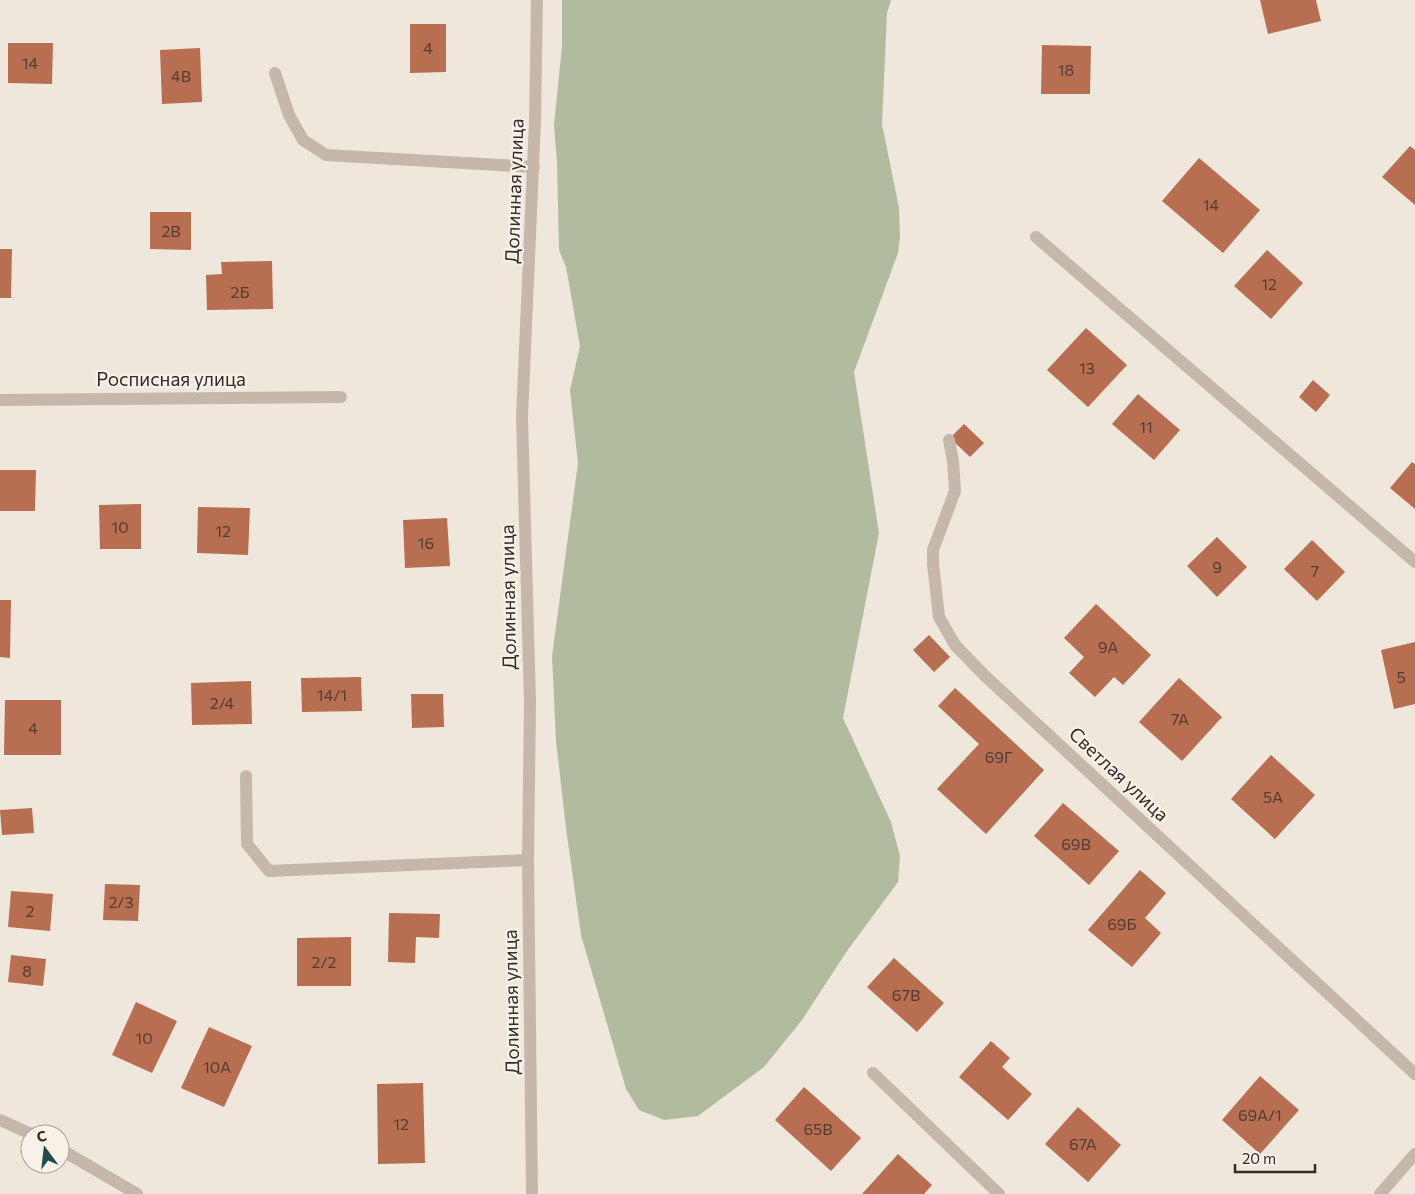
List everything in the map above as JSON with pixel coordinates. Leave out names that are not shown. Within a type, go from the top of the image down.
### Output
[{"type":"street","name":"Долинная улица","points":[[532,1194],[528,860],[530,702],[522,418],[534,167],[537,0]]},
{"type":"street","points":[[275,73],[289,115],[303,140],[326,155],[534,167]]},
{"type":"street","points":[[1036,237],[1415,562]]},
{"type":"street","name":"Росписная улица","points":[[0,400],[342,397]]},
{"type":"street","name":"Светлая улица","points":[[949,440],[953,461],[955,491],[933,550],[933,564],[939,617],[955,645],[983,674],[1415,1074]]},
{"type":"street","points":[[246,776],[247,844],[269,871],[528,860]]},
{"type":"street","points":[[873,1073],[999,1194]]},
{"type":"street","points":[[0,1120],[20,1129]]},
{"type":"street","points":[[1380,1194],[1415,1154]]},
{"type":"street","points":[[70,1155],[137,1194]]},
{"type":"green space","points":[[562,0],[891,0],[887,13],[882,124],[899,208],[900,236],[898,253],[854,372],[879,533],[843,718],[891,822],[900,856],[898,882],[847,951],[802,1020],[764,1067],[698,1116],[664,1120],[639,1110],[626,1089],[581,935],[556,741],[552,656],[578,463],[570,390],[580,346],[566,267],[559,250],[557,162],[554,125],[562,46]]},
{"type":"building","points":[[1260,0],[1316,0],[1321,21],[1268,34]]},
{"type":"building","points":[[410,24],[446,24],[446,72],[410,73]]},
{"type":"building","points":[[8,43],[53,43],[52,84],[8,83]]},
{"type":"building","points":[[1042,45],[1091,46],[1090,94],[1041,94]]},
{"type":"building","points":[[200,48],[202,102],[162,104],[160,50]]},
{"type":"building","points":[[1410,146],[1415,150],[1415,205],[1382,177]]},
{"type":"building","points":[[1199,158],[1260,210],[1223,253],[1162,201]]},
{"type":"building","points":[[150,212],[191,212],[191,250],[150,249]]},
{"type":"building","points":[[0,249],[12,249],[11,298],[0,298]]},
{"type":"building","points":[[1267,250],[1303,283],[1271,319],[1234,286]]},
{"type":"building","points":[[272,261],[273,309],[207,310],[206,275],[222,274],[221,262]]},
{"type":"building","points":[[1086,328],[1127,365],[1088,407],[1047,370]]},
{"type":"building","points":[[1313,380],[1330,395],[1316,412],[1299,397]]},
{"type":"building","points":[[1138,394],[1180,430],[1154,460],[1112,424]]},
{"type":"building","points":[[964,424],[984,443],[970,457],[950,438]]},
{"type":"building","points":[[1412,462],[1415,464],[1415,509],[1390,488]]},
{"type":"building","points":[[0,470],[36,470],[35,511],[0,511]]},
{"type":"building","points":[[141,504],[141,549],[100,549],[99,505]]},
{"type":"building","points":[[198,507],[250,508],[248,555],[197,553]]},
{"type":"building","points":[[447,518],[450,566],[405,568],[403,520]]},
{"type":"building","points":[[1217,537],[1247,567],[1217,597],[1187,566]]},
{"type":"building","points":[[1312,540],[1345,572],[1317,601],[1284,569]]},
{"type":"building","points":[[0,600],[11,600],[10,658],[0,657]]},
{"type":"building","points":[[1096,604],[1151,655],[1123,685],[1114,677],[1095,697],[1069,673],[1084,657],[1064,638]]},
{"type":"building","points":[[929,635],[950,657],[934,672],[913,650]]},
{"type":"building","points":[[1415,642],[1415,704],[1394,709],[1381,650]]},
{"type":"building","points":[[361,677],[362,711],[302,712],[301,678]]},
{"type":"building","points":[[1179,678],[1222,717],[1182,761],[1139,722]]},
{"type":"building","points":[[251,681],[252,724],[192,725],[191,683]]},
{"type":"building","points":[[955,688],[1044,770],[986,834],[937,789],[979,744],[938,706]]},
{"type":"building","points":[[411,694],[443,694],[444,727],[412,728]]},
{"type":"building","points":[[5,700],[61,700],[61,755],[4,755]]},
{"type":"building","points":[[1271,755],[1315,795],[1275,839],[1231,799]]},
{"type":"building","points":[[1063,803],[1119,851],[1089,885],[1034,836]]},
{"type":"building","points":[[32,808],[34,833],[2,835],[0,810]]},
{"type":"building","points":[[1140,870],[1166,893],[1145,918],[1161,933],[1132,967],[1088,930]]},
{"type":"building","points":[[105,884],[140,885],[138,921],[103,920]]},
{"type":"building","points":[[11,891],[53,894],[50,931],[8,927]]},
{"type":"building","points":[[389,913],[440,914],[439,938],[416,937],[415,963],[388,962]]},
{"type":"building","points":[[351,937],[351,986],[297,986],[297,938]]},
{"type":"building","points":[[11,955],[46,959],[43,986],[8,982]]},
{"type":"building","points":[[894,958],[944,1003],[917,1032],[867,987]]},
{"type":"building","points":[[136,1002],[177,1021],[152,1073],[112,1055]]},
{"type":"building","points":[[209,1027],[252,1046],[224,1107],[181,1088]]},
{"type":"building","points":[[991,1041],[1010,1058],[1002,1067],[1032,1094],[1008,1120],[959,1077]]},
{"type":"building","points":[[1260,1076],[1299,1110],[1260,1154],[1222,1120]]},
{"type":"building","points":[[423,1083],[425,1163],[378,1164],[377,1084]]},
{"type":"building","points":[[804,1087],[861,1138],[831,1171],[775,1120]]},
{"type":"building","points":[[1078,1107],[1121,1145],[1088,1182],[1045,1144]]},
{"type":"building","points":[[898,1154],[932,1185],[924,1194],[862,1194]]}]
